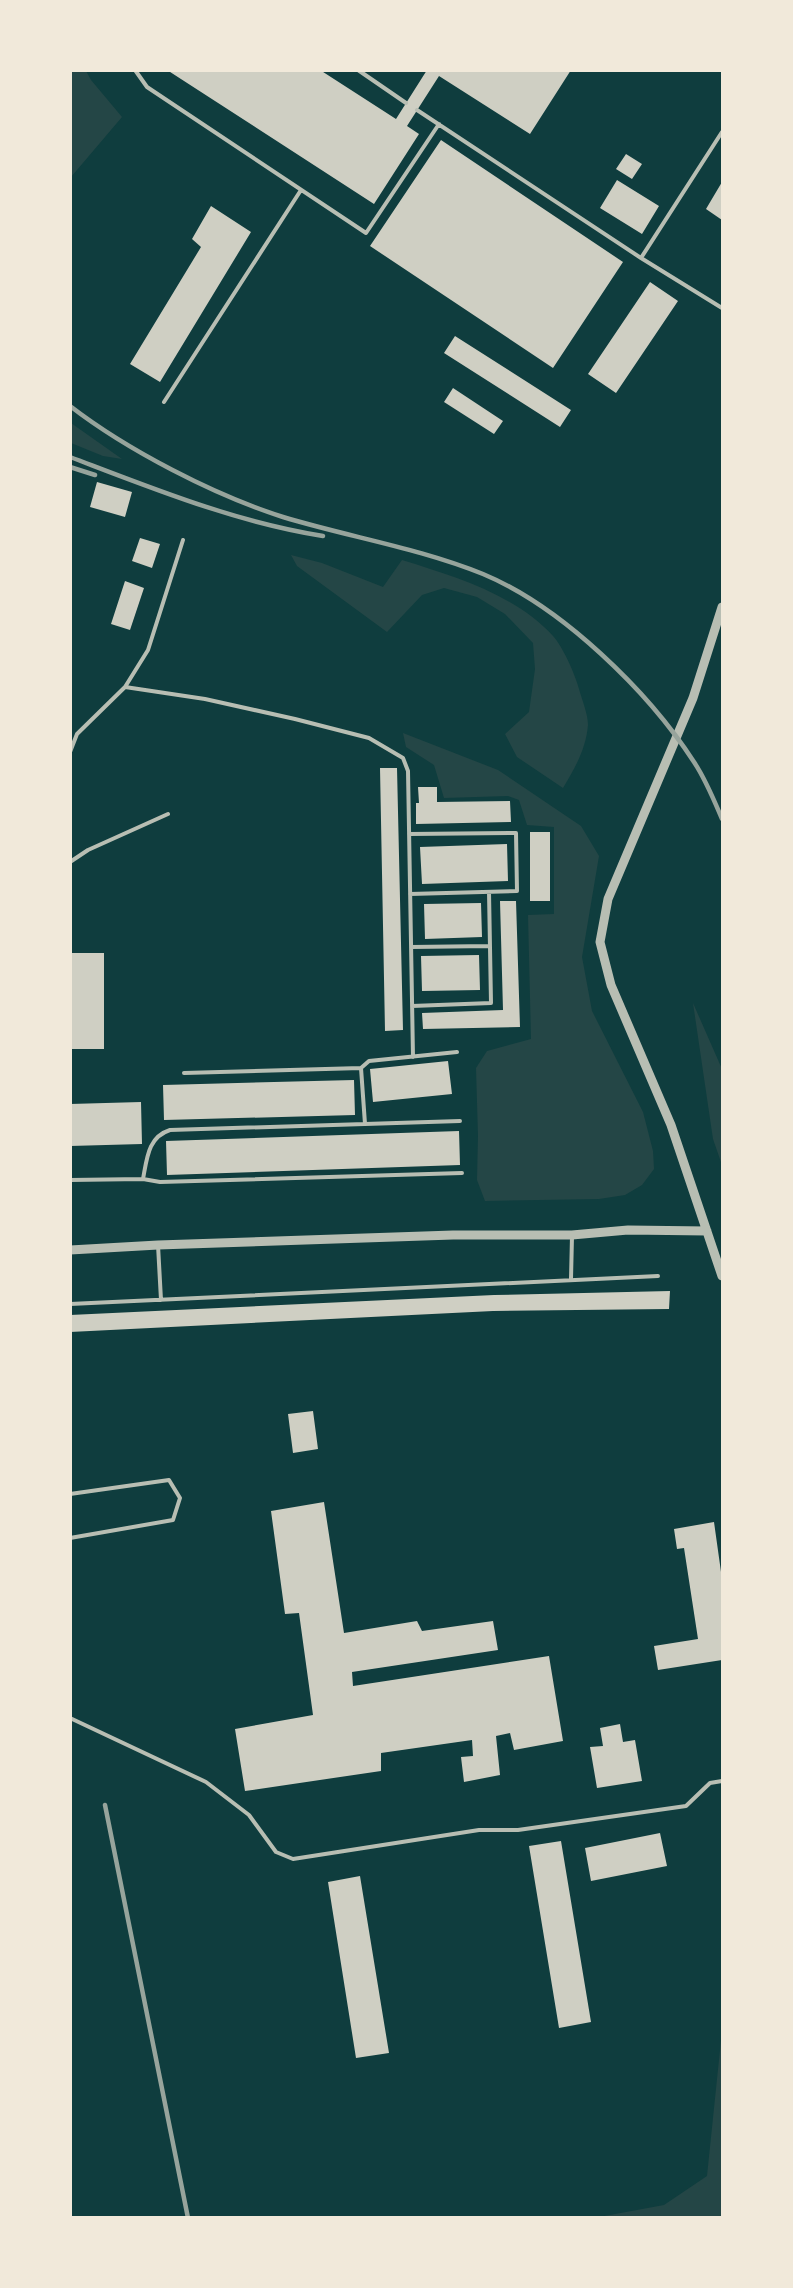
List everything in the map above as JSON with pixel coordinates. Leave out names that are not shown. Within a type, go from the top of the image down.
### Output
[{"type":"street","points":[[723,607],[693,698],[608,899],[600,942],[611,985],[671,1125],[723,1276]]},
{"type":"street","points":[[70,1250],[453,1235],[572,1235],[628,1230],[707,1230]]},
{"type":"lane","points":[[135,70],[147,87],[366,233],[439,124]]},
{"type":"lane","points":[[358,70],[406,103]]},
{"type":"lane","points":[[417,110],[640,258],[723,308]]},
{"type":"lane","points":[[640,258],[723,132]]},
{"type":"lane","points":[[164,402],[301,190]]},
{"type":"lane","points":[[70,752],[77,734],[124,687],[148,650],[183,540]]},
{"type":"lane","points":[[124,687],[205,699],[295,719],[369,738],[403,758],[408,771],[413,1057]]},
{"type":"lane","points":[[70,862],[88,850],[168,814]]},
{"type":"lane","points":[[409,834],[516,833],[517,891],[410,894]]},
{"type":"lane","points":[[412,1006],[491,1003],[489,892]]},
{"type":"lane","points":[[411,947],[490,946]]},
{"type":"lane","points":[[184,1073],[361,1068],[369,1061],[457,1052]]},
{"type":"lane","points":[[361,1068],[365,1124]]},
{"type":"lane","points":[[143,1179],[149,1147],[160,1133],[170,1130],[460,1121]]},
{"type":"lane","points":[[70,1180],[143,1179],[160,1182],[462,1173]]},
{"type":"lane","points":[[571,1279],[572,1235]]},
{"type":"lane","points":[[158,1245],[161,1300]]},
{"type":"lane","points":[[70,1304],[486,1286],[571,1279],[658,1276]]},
{"type":"lane","points":[[70,1494],[169,1480],[180,1498],[173,1520],[70,1538]]},
{"type":"lane","points":[[70,1718],[206,1782],[249,1815],[276,1852],[293,1859],[479,1830],[518,1830],[686,1806],[710,1783],[723,1781]]},
{"type":"shaded area","points":[[71,70],[86,71],[122,117],[71,177]]},
{"type":"shaded area","points":[[71,423],[122,459],[103,456],[71,443]]},
{"type":"shaded area","points":[[291,555],[322,563],[383,587],[402,560],[482,588],[538,621],[553,636],[565,654],[577,683],[588,721],[582,750],[563,788],[517,757],[505,734],[529,712],[535,669],[533,643],[505,614],[477,597],[444,588],[422,595],[387,632],[297,566]]},
{"type":"shaded area","points":[[403,733],[498,770],[581,826],[599,856],[582,957],[592,1011],[643,1112],[653,1151],[654,1169],[642,1185],[625,1195],[599,1199],[485,1201],[477,1180],[476,1068],[487,1051],[531,1039],[528,915],[554,914],[554,827],[527,825],[519,800],[508,796],[444,798],[434,765],[406,747]]},
{"type":"shaded area","points":[[693,1003],[722,1069],[722,1165],[713,1139]]},
{"type":"shaded area","points":[[722,2031],[722,2217],[599,2217],[664,2205],[707,2176]]},
{"type":"building","points":[[167,70],[320,70],[396,119],[427,70],[571,70],[530,134],[439,76],[407,126],[419,134],[374,204]]},
{"type":"building","points":[[441,140],[623,262],[553,368],[370,246]]},
{"type":"building","points":[[626,154],[642,164],[632,179],[616,169]]},
{"type":"building","points":[[617,180],[659,206],[642,234],[600,208]]},
{"type":"building","points":[[722,182],[722,220],[706,209]]},
{"type":"building","points":[[211,206],[251,232],[160,382],[130,364],[201,247],[192,239]]},
{"type":"building","points":[[650,282],[678,301],[616,393],[588,374]]},
{"type":"building","points":[[455,336],[571,410],[560,427],[444,353]]},
{"type":"building","points":[[453,388],[503,421],[494,434],[444,402]]},
{"type":"building","points":[[97,482],[132,492],[125,517],[90,507]]},
{"type":"building","points":[[140,538],[160,544],[152,568],[132,561]]},
{"type":"building","points":[[125,581],[144,588],[130,630],[111,624]]},
{"type":"building","points":[[380,768],[397,768],[403,1030],[385,1031]]},
{"type":"building","points":[[418,787],[437,787],[437,802],[510,801],[511,822],[416,824],[416,803],[419,803]]},
{"type":"building","points":[[530,832],[550,832],[550,901],[530,901]]},
{"type":"building","points":[[507,844],[508,881],[422,884],[420,847]]},
{"type":"building","points":[[500,901],[516,901],[520,1027],[423,1029],[422,1013],[503,1010]]},
{"type":"building","points":[[481,903],[482,937],[425,939],[424,904]]},
{"type":"building","points":[[70,953],[104,953],[104,1049],[70,1049]]},
{"type":"building","points":[[479,955],[480,990],[422,991],[421,956]]},
{"type":"building","points":[[448,1061],[452,1094],[373,1102],[370,1069]]},
{"type":"building","points":[[354,1080],[355,1115],[164,1120],[163,1085]]},
{"type":"building","points":[[141,1102],[142,1144],[70,1146],[70,1104]]},
{"type":"building","points":[[459,1131],[460,1165],[167,1175],[166,1141]]},
{"type":"building","points":[[670,1291],[669,1309],[493,1311],[70,1332],[70,1315],[494,1295]]},
{"type":"building","points":[[313,1411],[318,1449],[293,1453],[288,1414]]},
{"type":"building","points":[[324,1502],[344,1633],[417,1621],[422,1631],[493,1621],[498,1650],[352,1672],[353,1686],[549,1656],[563,1741],[514,1750],[510,1733],[496,1736],[500,1775],[464,1782],[461,1757],[473,1756],[472,1740],[381,1753],[381,1771],[245,1791],[235,1729],[313,1715],[299,1613],[285,1614],[271,1511]]},
{"type":"building","points":[[714,1522],[722,1579],[722,1660],[658,1670],[654,1646],[698,1639],[684,1548],[677,1549],[674,1529]]},
{"type":"building","points":[[620,1724],[623,1742],[635,1740],[642,1781],[597,1788],[590,1747],[603,1746],[600,1728]]},
{"type":"building","points":[[660,1833],[667,1866],[591,1881],[585,1848]]},
{"type":"building","points":[[561,1841],[591,2022],[559,2028],[529,1846]]},
{"type":"building","points":[[360,1876],[389,2053],[356,2058],[328,1882]]},
{"type":"railway","points":[[70,406],[144,455],[229,497],[283,517],[459,565],[483,574],[543,607],[601,654],[653,707],[698,769],[722,819]]},
{"type":"railway","points":[[70,457],[226,513],[323,536]]},
{"type":"railway","points":[[70,467],[95,475]]},
{"type":"railway","points":[[105,1805],[188,2218]]}]
